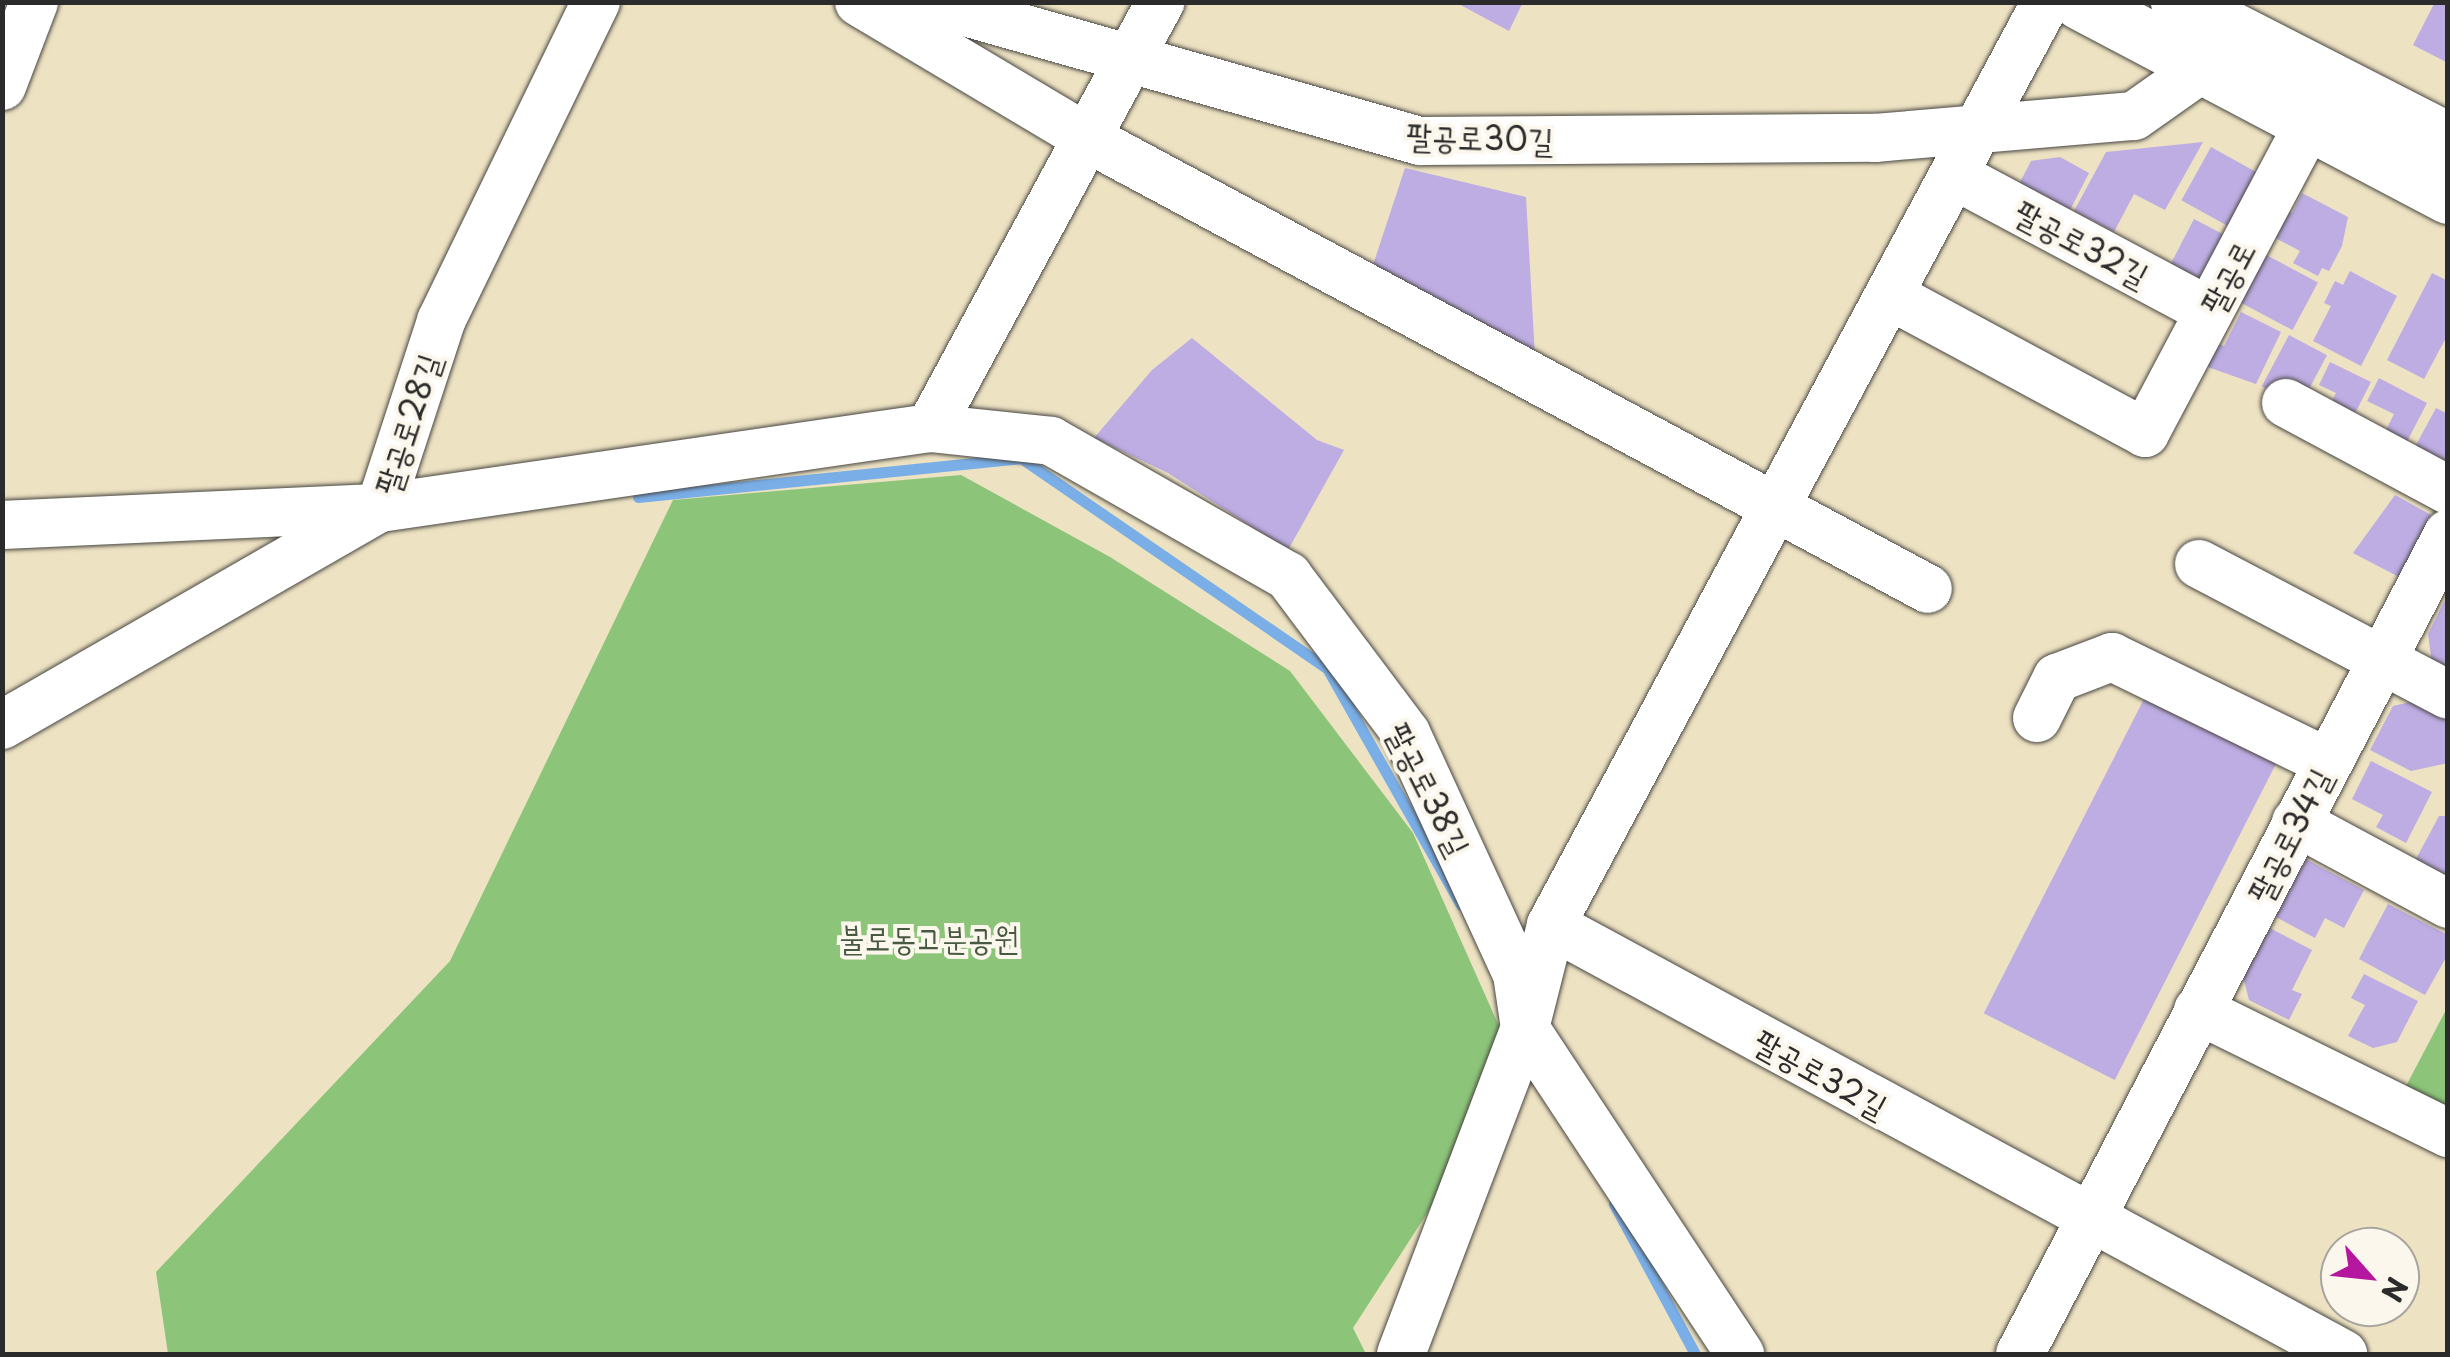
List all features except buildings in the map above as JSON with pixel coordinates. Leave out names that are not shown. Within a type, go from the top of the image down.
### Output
[{"type":"main road","points":[[2080,2],[2448,196]]},
{"type":"main road","points":[[2178,2],[2448,140]]},
{"type":"street","points":[[2,86],[34,2]]},
{"type":"street","name":"팔공로28길","points":[[2,725],[380,508],[441,320],[596,2]]},
{"type":"street","points":[[859,2],[1088,138],[1928,589]]},
{"type":"street","name":"팔공로30길","points":[[930,2],[1420,141],[1782,138],[1980,128]]},
{"type":"street","points":[[930,428],[1160,2]]},
{"type":"street","points":[[1401,1354],[1525,1028],[1551,925],[2046,2]]},
{"type":"street","points":[[1980,128],[2134,116],[2204,66]]},
{"type":"street","name":"팔공로","points":[[1889,296],[2145,432],[2310,122]]},
{"type":"street","name":"팔공로32길","points":[[1954,175],[2210,311]]},
{"type":"street","points":[[2286,404],[2448,490]]},
{"type":"street","name":"팔공로38길","points":[[2,524],[380,508],[930,428],[1051,441],[1288,576],[1406,732],[1517,974],[1525,1028],[1740,1354]]},
{"type":"street","name":"팔공로34길","points":[[2020,1354],[2448,534]]},
{"type":"street","points":[[2199,564],[2448,695]]},
{"type":"street","points":[[2038,718],[2057,678],[2112,657],[2327,762]]},
{"type":"street","points":[[2296,822],[2448,904]]},
{"type":"street","name":"팔공로32길","points":[[1551,925],[2090,1220]]},
{"type":"street","points":[[2198,1010],[2448,1134]]},
{"type":"street","points":[[2090,1220],[2343,1354]]},
{"type":"green space","name":"불로동고분공원","points":[[961,475],[1110,557],[1290,671],[1413,833],[1519,1071],[1353,1328],[1366,1354],[168,1354],[156,1272],[450,961],[673,500]]},
{"type":"green space","points":[[2447,1008],[2447,1133],[2395,1107]]},
{"type":"waterway","points":[[638,497],[1021,458],[1327,668],[1461,905]]},
{"type":"waterway","points":[[1614,1204],[1695,1354]]}]
